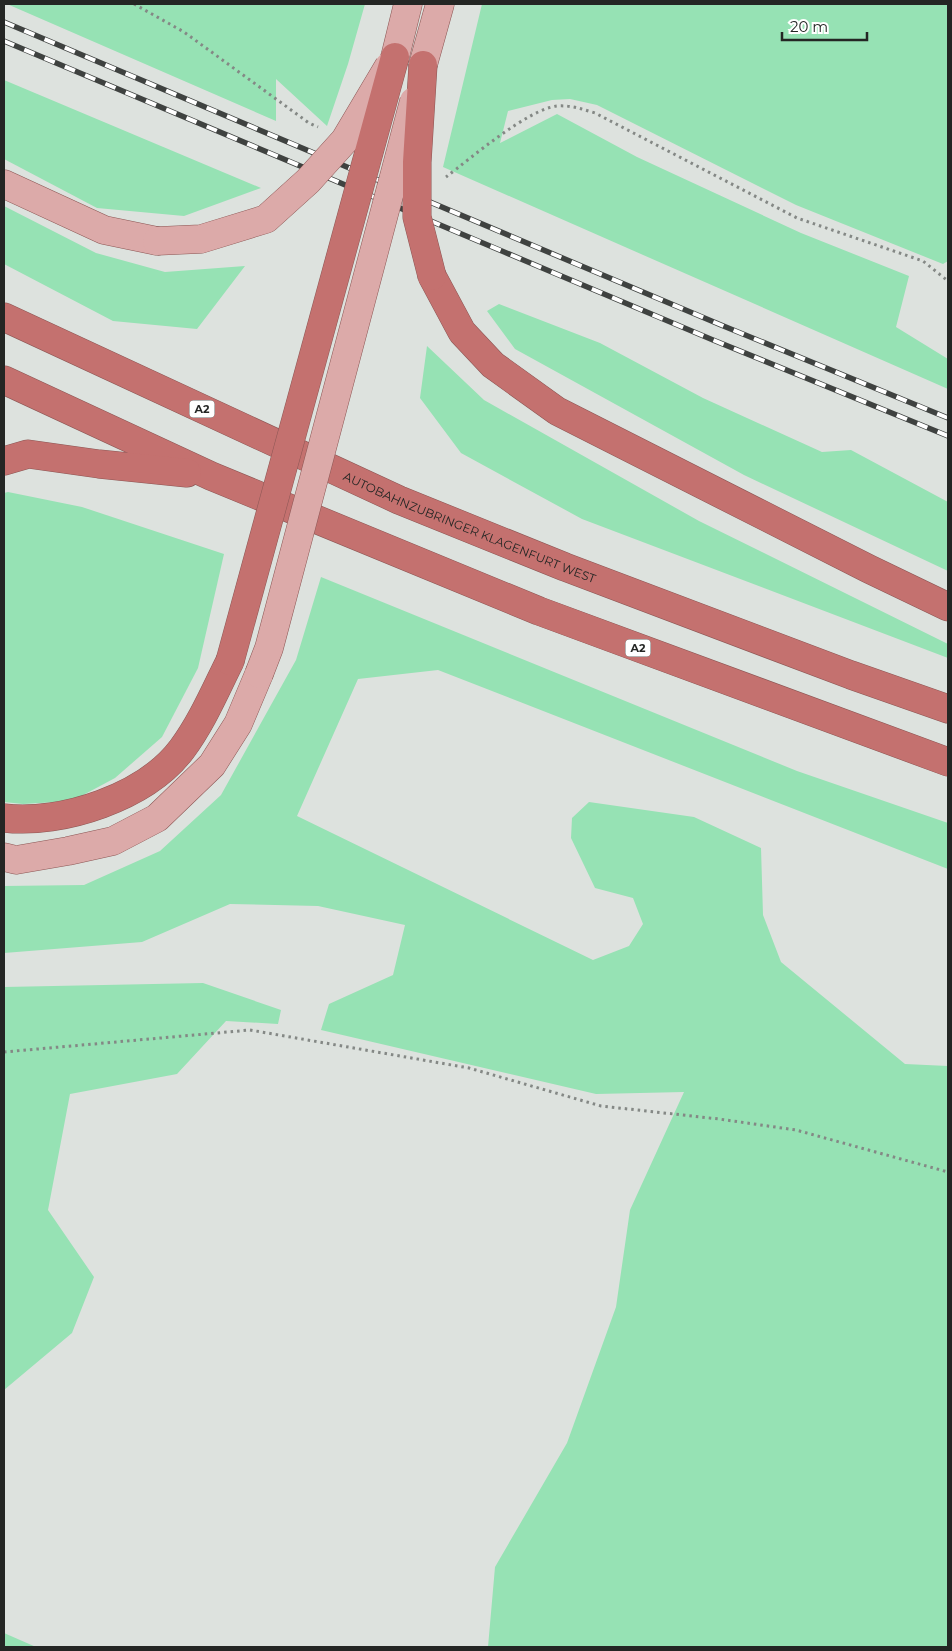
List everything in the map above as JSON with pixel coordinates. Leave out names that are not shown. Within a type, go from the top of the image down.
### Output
[{"type":"highway","points":[[4,818],[21,820],[56,818],[90,808],[130,791],[154,776],[182,750],[202,718],[230,661],[394,56]]},
{"type":"highway","points":[[423,65],[417,162],[417,217],[432,276],[462,332],[493,365],[557,411],[868,569],[948,607]]},
{"type":"highway","name":"AUTOBAHNZUBRINGER KLAGENFURT WEST","points":[[4,317],[399,500],[620,588],[850,675],[948,708]]},
{"type":"highway","name":"A2","points":[[4,380],[211,476],[539,611],[948,762]]},
{"type":"highway","points":[[4,461],[28,454],[211,476]]},
{"type":"main road","points":[[4,184],[104,230],[157,241],[201,239],[266,219],[308,181],[345,140],[394,56],[406,11]]},
{"type":"main road","points":[[4,857],[16,860],[68,851],[113,840],[157,818],[212,765],[238,724],[269,648],[437,15]]},
{"type":"path","points":[[134,4],[184,32],[309,123],[327,131]]},
{"type":"path","points":[[441,181],[488,144],[536,112],[555,106],[573,106],[594,113],[798,218],[923,261],[948,281]]},
{"type":"path","points":[[4,1052],[250,1030],[469,1068],[601,1106],[719,1119],[796,1130],[948,1172]]},
{"type":"green space","points":[[7,4],[365,4],[348,64],[327,126],[276,79],[276,121]]},
{"type":"green space","points":[[482,4],[948,4],[948,261],[943,264],[796,205],[597,105],[570,99],[552,100],[508,111],[500,143],[557,114],[637,157],[801,233],[909,276],[896,327],[948,359],[948,389],[443,167]]},
{"type":"green space","points":[[4,80],[261,188],[184,216],[97,208],[4,159]]},
{"type":"green space","points":[[4,206],[96,253],[165,272],[245,266],[197,329],[113,321],[4,264]]},
{"type":"green space","points":[[499,304],[600,343],[703,398],[822,452],[851,450],[948,502],[948,571],[744,475],[515,349],[487,311]]},
{"type":"green space","points":[[427,346],[484,400],[699,521],[948,644],[948,658],[582,519],[461,453],[420,398]]},
{"type":"green space","points":[[8,492],[82,507],[224,554],[198,668],[162,737],[115,778],[72,801],[23,804],[4,802],[4,493]]},
{"type":"green space","points":[[321,577],[797,771],[948,823],[948,869],[438,670],[358,679],[297,816],[593,960],[629,946],[643,924],[633,898],[595,888],[571,838],[572,818],[589,802],[694,817],[761,848],[763,915],[781,962],[905,1064],[948,1066],[948,1647],[488,1647],[495,1567],[567,1443],[616,1307],[630,1210],[684,1092],[596,1094],[321,1030],[329,1004],[393,975],[405,925],[318,906],[230,904],[142,942],[4,953],[4,886],[84,885],[160,851],[221,795],[296,660]]},
{"type":"green space","points":[[203,983],[281,1010],[278,1024],[226,1021],[177,1074],[70,1094],[48,1210],[94,1277],[72,1333],[4,1390],[4,987]]},
{"type":"green space","points":[[4,1633],[36,1647],[4,1647]]},
{"type":"railway","points":[[4,22],[721,325],[948,418]]},
{"type":"railway","points":[[4,41],[713,340],[948,436]]}]
